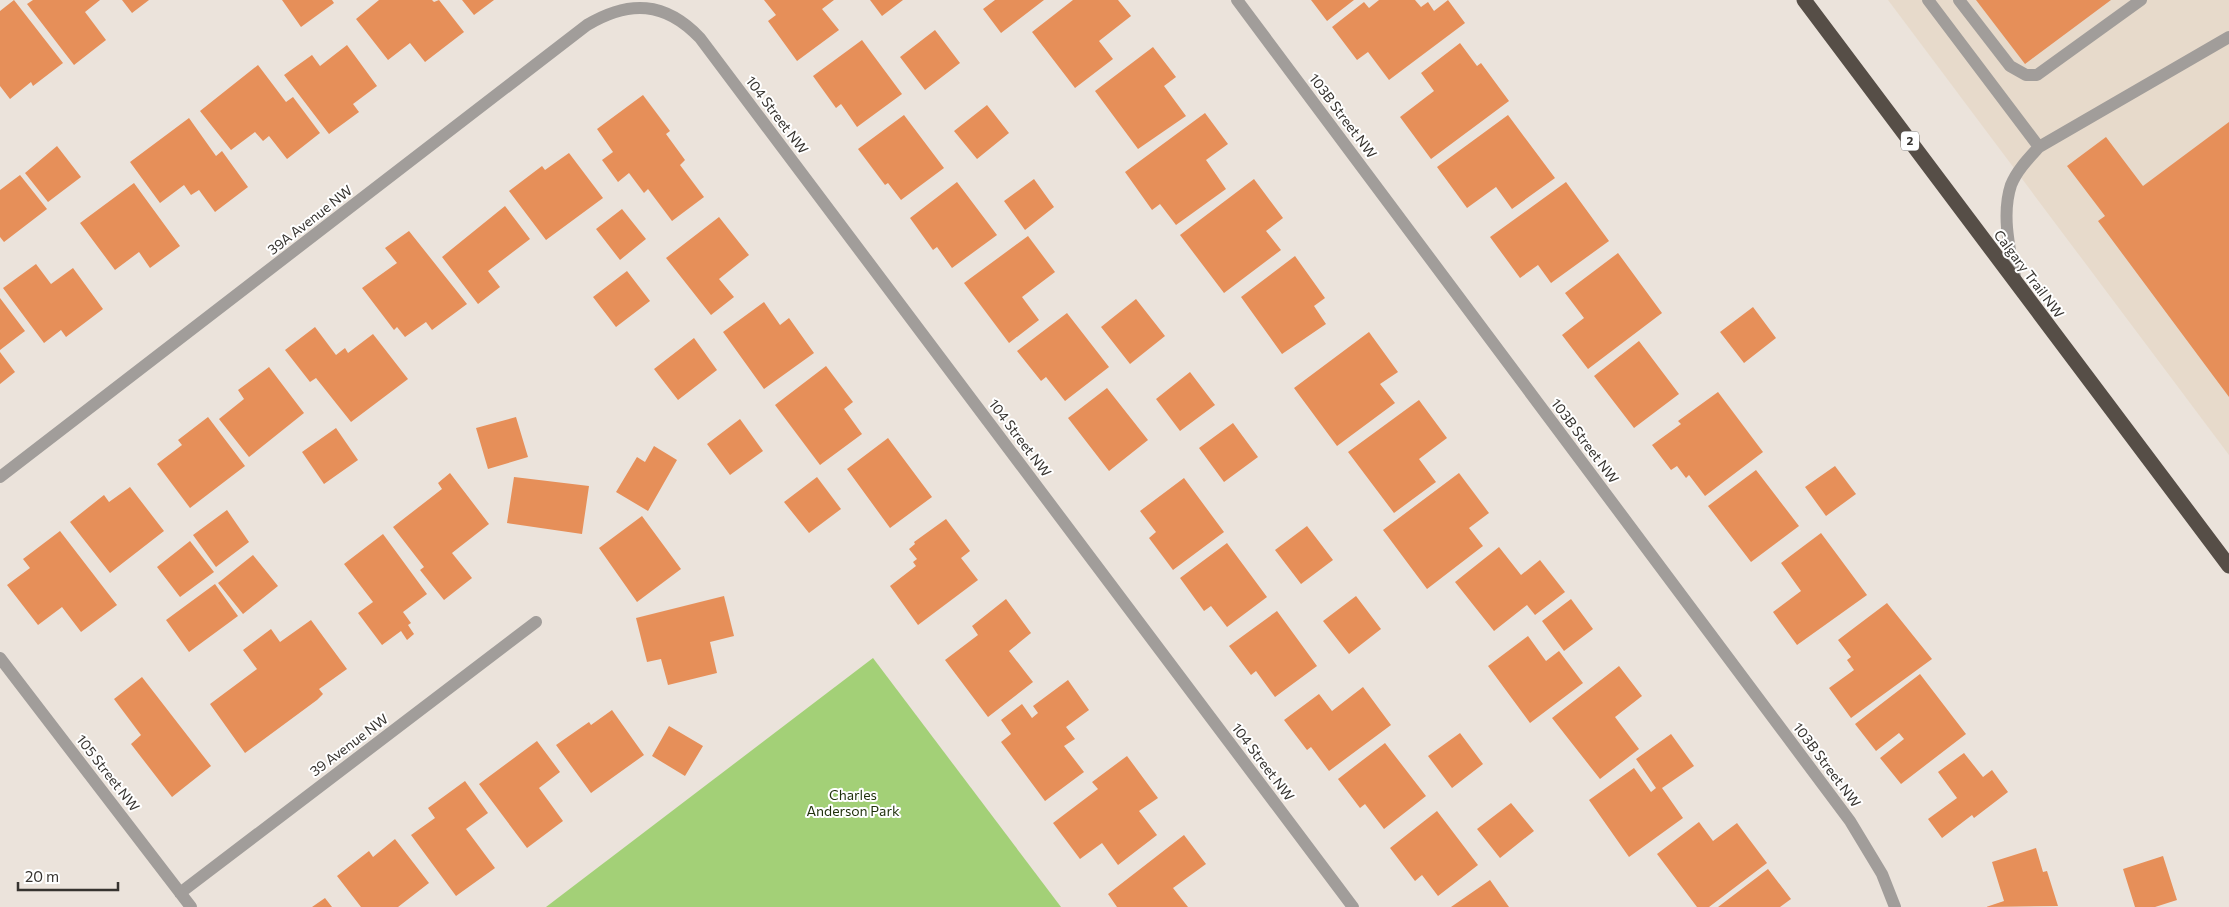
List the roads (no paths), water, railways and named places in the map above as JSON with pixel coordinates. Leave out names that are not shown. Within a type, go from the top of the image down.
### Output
[{"type":"highway","name":"Calgary Trail NW","points":[[1804,0],[2229,566]]},
{"type":"street","name":"103B Street NW","points":[[1237,0],[1850,821],[1878,867],[1895,907]]},
{"type":"street","points":[[1928,0],[2040,147]]},
{"type":"street","points":[[1959,1],[2010,66],[2026,74],[2037,75],[2141,0]]},
{"type":"street","name":"39A Avenue NW","points":[[0,477],[587,25],[606,13],[627,7],[647,7]]},
{"type":"street","name":"104 Street NW","points":[[647,7],[685,22],[700,38],[1353,907]]},
{"type":"street","points":[[2016,283],[2008,237],[2009,194],[2012,183],[2020,170],[2040,147],[2229,36]]},
{"type":"street","name":"39 Avenue NW","points":[[180,893],[536,622]]},
{"type":"street","name":"105 Street NW","points":[[0,658],[191,907]]},
{"type":"park label","name":"Charles Anderson Park","points":[[853,804]]}]
